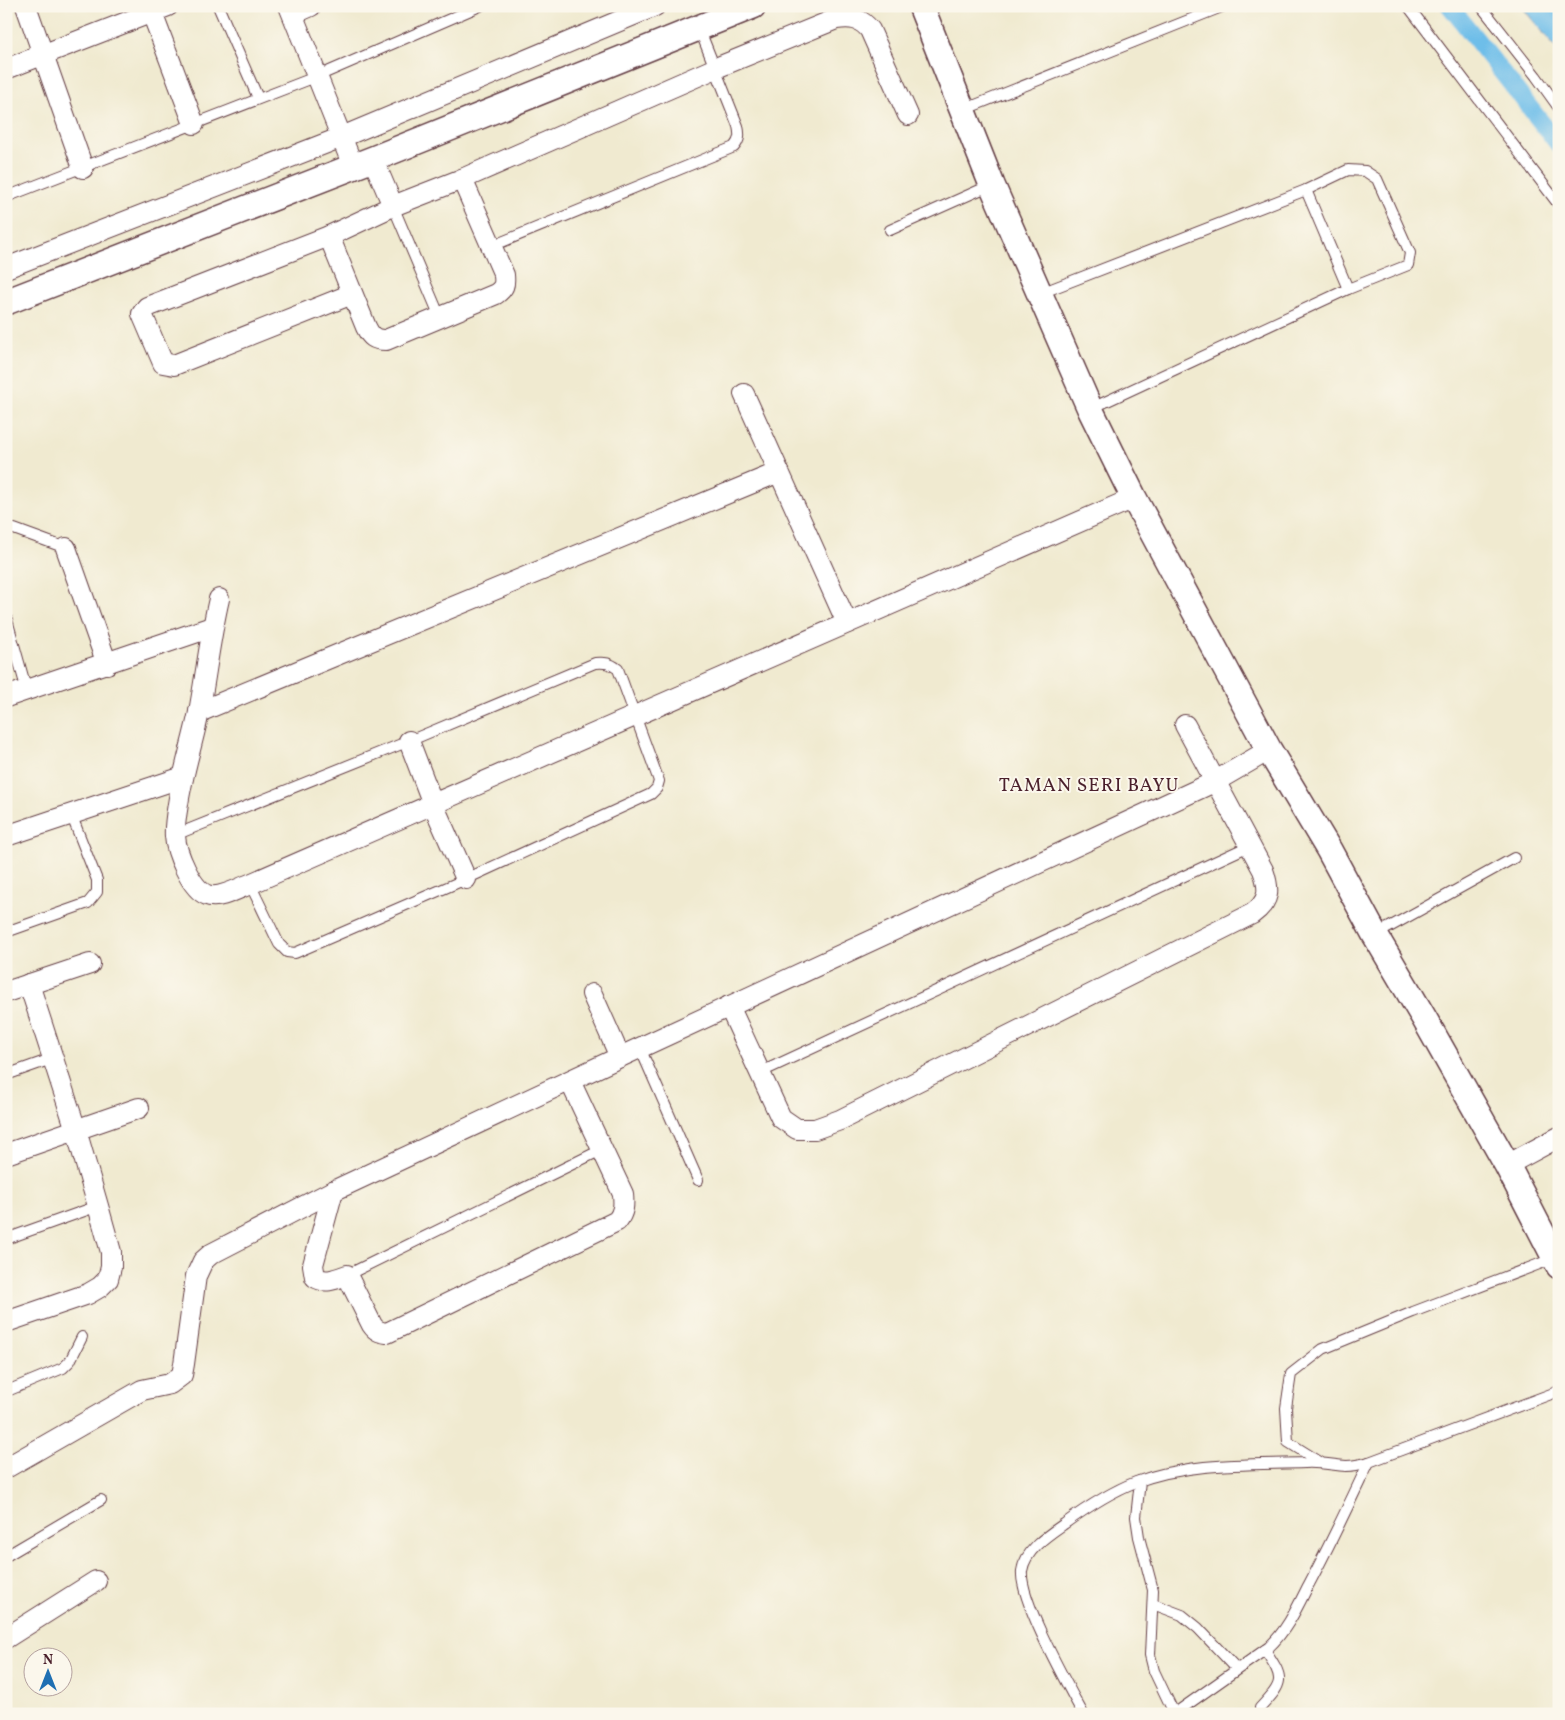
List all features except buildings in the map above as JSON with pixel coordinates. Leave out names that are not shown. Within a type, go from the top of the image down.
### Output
[{"type":"street","points":[[26,6],[83,168]]},
{"type":"street","points":[[311,6],[291,10],[342,137],[363,162],[393,206]]},
{"type":"street","points":[[8,261],[59,247],[342,137],[655,6]]},
{"type":"street","points":[[6,302],[363,162],[746,8]]},
{"type":"street","points":[[921,8],[992,185],[1090,409],[1134,498],[1268,750],[1329,850],[1375,935],[1424,1018],[1506,1165],[1557,1262]]},
{"type":"street","points":[[6,69],[160,10],[194,124]]},
{"type":"street","points":[[352,294],[174,365],[163,363],[142,314],[147,307],[329,236],[393,206],[462,179],[716,68],[836,18],[847,17],[858,19],[865,23],[870,30],[908,115]]},
{"type":"street","points":[[329,236],[366,327],[371,336],[376,340],[386,340],[496,294],[502,290],[505,284],[504,275],[462,179]]},
{"type":"street","points":[[59,247],[72,276]]},
{"type":"street","points":[[744,394],[847,623]]},
{"type":"street","points":[[199,712],[780,472]]},
{"type":"street","points":[[219,600],[212,627],[199,712],[183,777],[175,835],[177,853],[187,873],[199,890],[207,895],[215,896],[250,884],[1134,498]]},
{"type":"street","points":[[66,548],[107,664]]},
{"type":"street","points":[[6,698],[212,627]]},
{"type":"street","points":[[729,1006],[781,1118],[797,1128],[815,1129],[840,1120],[1252,914],[1262,907],[1267,895],[1267,882],[1263,870],[1185,725]]},
{"type":"street","points":[[409,741],[433,804],[466,879]]},
{"type":"street","points":[[6,1468],[142,1390],[170,1384],[179,1378],[183,1371],[196,1276],[203,1261],[211,1254],[333,1191],[1214,782],[1268,750]]},
{"type":"street","points":[[6,836],[183,777]]},
{"type":"street","points":[[6,992],[90,964]]},
{"type":"street","points":[[6,1322],[88,1294],[100,1287],[108,1278],[111,1267],[111,1252],[76,1130],[29,984]]},
{"type":"street","points":[[592,994],[620,1057]]},
{"type":"street","points":[[333,1191],[313,1265],[313,1272],[319,1280],[328,1281],[347,1276],[372,1325],[376,1330],[387,1333],[617,1221],[622,1214],[624,1205],[623,1194],[570,1081]]},
{"type":"street","points":[[6,1154],[139,1108]]},
{"type":"street","points":[[1506,1165],[1559,1137]]},
{"type":"street","points":[[6,1638],[96,1581]]},
{"type":"lane","points":[[218,6],[258,98]]},
{"type":"lane","points":[[6,197],[318,76],[480,6]]},
{"type":"lane","points":[[963,110],[1224,6]]},
{"type":"lane","points":[[1408,6],[1559,205]]},
{"type":"lane","points":[[1481,6],[1559,108]]},
{"type":"lane","points":[[492,246],[734,148],[739,141],[740,134],[699,28]]},
{"type":"lane","points":[[1040,293],[1306,190],[1348,170],[1365,171],[1377,178],[1410,253],[1408,265],[1348,290],[1090,409]]},
{"type":"lane","points":[[890,230],[992,185]]},
{"type":"lane","points":[[1306,190],[1348,290]]},
{"type":"lane","points":[[393,206],[440,317]]},
{"type":"lane","points":[[6,529],[14,529],[66,548]]},
{"type":"lane","points":[[6,616],[27,691]]},
{"type":"lane","points":[[175,835],[409,741],[595,663],[605,662],[612,664],[618,669],[659,781],[657,788],[651,794],[466,879],[295,953],[287,952],[279,944],[250,884]]},
{"type":"lane","points":[[6,932],[88,903],[97,892],[96,880],[71,814]]},
{"type":"lane","points":[[759,1073],[1249,846]]},
{"type":"lane","points":[[1375,935],[1514,858]]},
{"type":"lane","points":[[640,1048],[698,1180]]},
{"type":"lane","points":[[6,1075],[54,1058]]},
{"type":"lane","points":[[347,1276],[603,1149]]},
{"type":"lane","points":[[6,1239],[98,1206]]},
{"type":"lane","points":[[1320,1462],[1288,1442],[1286,1408],[1291,1374],[1323,1349],[1413,1312],[1557,1262]]},
{"type":"lane","points":[[7,1394],[63,1368],[70,1361],[82,1337]]},
{"type":"lane","points":[[1083,1714],[1031,1608],[1022,1572],[1026,1559],[1032,1550],[1057,1529],[1091,1505],[1140,1481],[1172,1471],[1209,1465],[1320,1462],[1348,1466],[1369,1462],[1559,1391]]},
{"type":"lane","points":[[1140,1481],[1136,1517],[1142,1553],[1153,1590],[1150,1654],[1154,1671],[1174,1714],[1266,1650],[1280,1637],[1322,1560],[1369,1462]]},
{"type":"lane","points":[[6,1556],[101,1500]]},
{"type":"lane","points":[[1153,1604],[1182,1615],[1198,1628],[1238,1669]]},
{"type":"lane","points":[[1260,1708],[1277,1690],[1279,1682],[1277,1669],[1266,1650]]},
{"type":"water","points":[[1523,6],[1559,6],[1559,52],[1526,12]]},
{"type":"waterway","points":[[1450,6],[1559,145]]},
{"type":"district","name":"TAMAN SERI BAYU","points":[[1089,786]]}]
